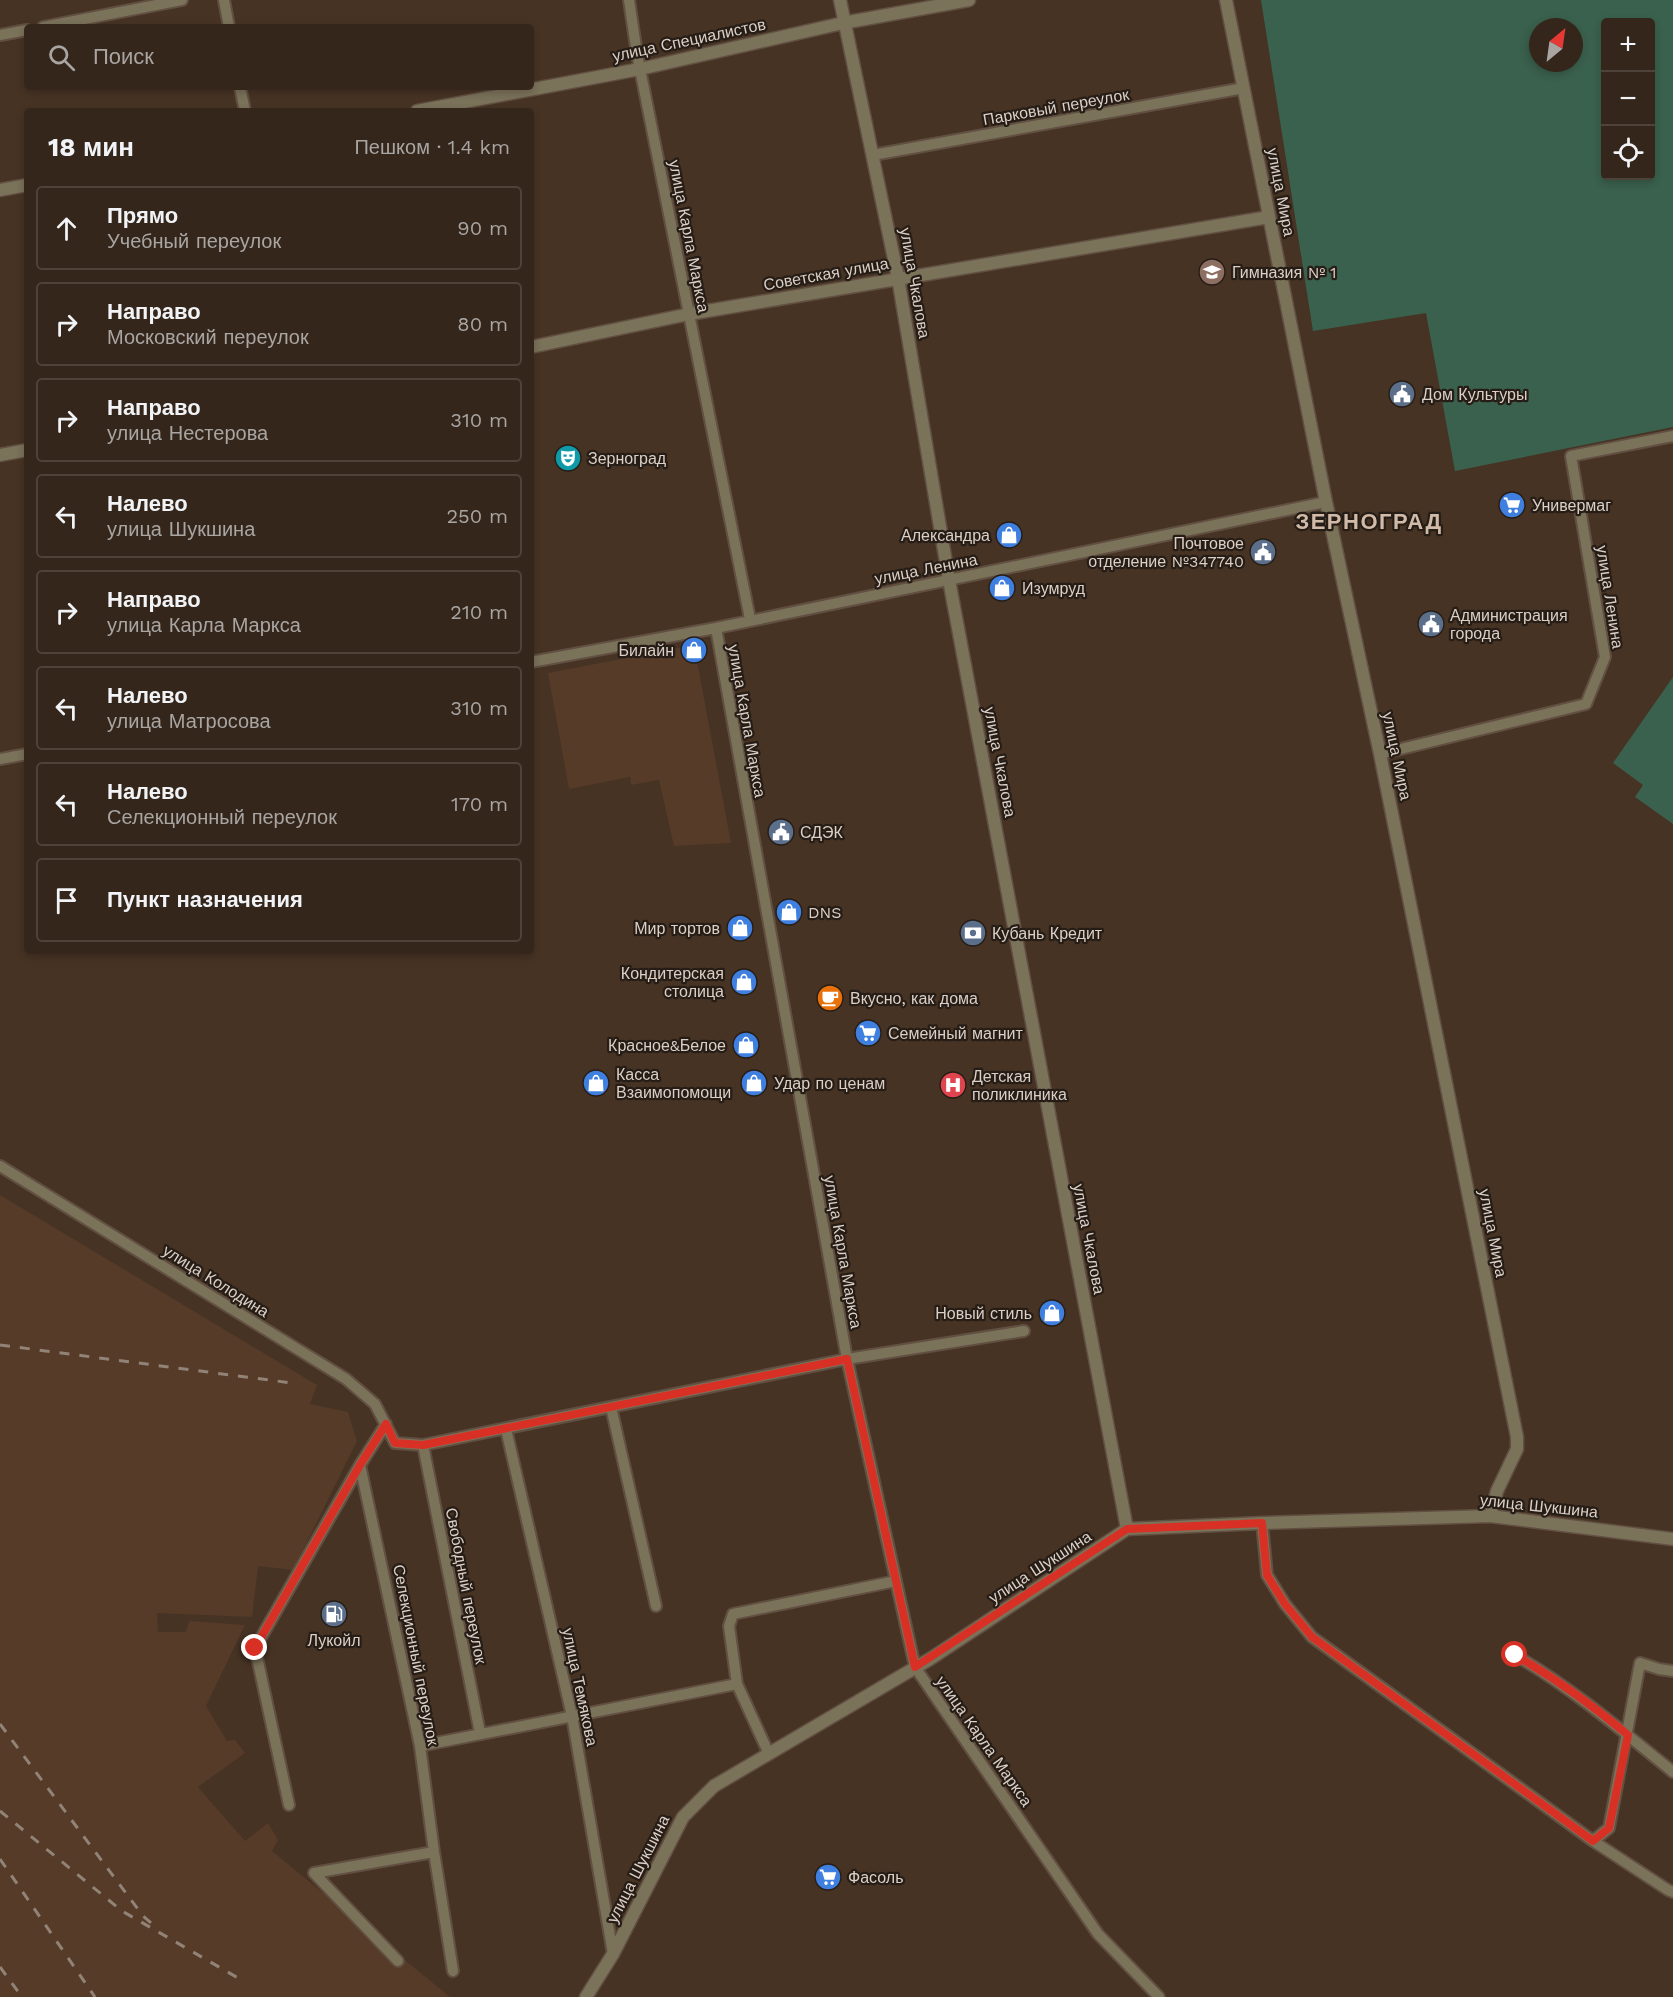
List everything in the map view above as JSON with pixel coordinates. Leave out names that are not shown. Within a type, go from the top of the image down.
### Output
[{"type":"street","points":[[58,24],[182,0]]},
{"type":"street","points":[[224,0],[228,24]]},
{"type":"street","name":"улица Карла Маркса","points":[[629,0],[640,69],[750,619]]},
{"type":"street","name":"улица Чкалова","points":[[840,0],[898,278],[949,580],[1127,1529]]},
{"type":"street","name":"улица Специалистов","points":[[534,89],[640,69],[843,23],[969,0]]},
{"type":"street","name":"улица Мира","points":[[1226,0],[1326,502],[1380,754],[1518,1437],[1517,1449],[1497,1491],[1490,1516]]},
{"type":"street","points":[[0,35],[24,31]]},
{"type":"street","name":"Парковый переулок","points":[[873,155],[1244,88]]},
{"type":"street","points":[[241,90],[244,108]]},
{"type":"street","name":"улица Специалистов","points":[[433,108],[528,90]]},
{"type":"street","points":[[0,190],[24,186]]},
{"type":"street","name":"Советская улица","points":[[534,346],[689,314],[1269,217]]},
{"type":"street","name":"улица Ленина","points":[[1380,754],[1586,704],[1605,657],[1571,456],[1673,436]]},
{"type":"street","points":[[0,455],[24,451]]},
{"type":"street","name":"улица Ленина","points":[[534,661],[716,628],[750,619],[1326,502]]},
{"type":"street","name":"улица Карла Маркса","points":[[716,628],[847,1359],[915,1667],[1098,1934],[1159,1997]]},
{"type":"street","points":[[0,759],[24,755]]},
{"type":"street","name":"улица Колодина","points":[[0,1166],[346,1379],[375,1404],[395,1443],[423,1445]]},
{"type":"street","points":[[423,1445],[847,1359],[1024,1331]]},
{"type":"street","points":[[611,1407],[656,1606]]},
{"type":"street","points":[[289,1805],[255,1648],[386,1424]]},
{"type":"street","name":"улица Темякова","points":[[506,1429],[572,1716],[613,1954]]},
{"type":"street","name":"Свободный переулок","points":[[423,1445],[480,1733]]},
{"type":"street","name":"Селекционный переулок","points":[[360,1465],[420,1746],[453,1971]]},
{"type":"street","name":"улица Шукшина","points":[[586,1997],[613,1954],[683,1817],[714,1786],[915,1667],[1127,1529],[1490,1516],[1673,1539]]},
{"type":"street","points":[[1262,1523],[1267,1575],[1285,1604],[1312,1637],[1593,1841],[1673,1892]]},
{"type":"street","points":[[769,1754],[736,1684],[729,1626],[733,1614],[896,1581]]},
{"type":"street","points":[[1515,1655],[1549,1675],[1604,1715],[1673,1772]]},
{"type":"street","points":[[1593,1841],[1609,1828],[1640,1663],[1659,1670],[1673,1671]]},
{"type":"street","points":[[420,1746],[736,1684]]},
{"type":"street","points":[[398,1961],[314,1873],[434,1852]]},
{"type":"shaded area","points":[[694,645],[731,843],[674,846],[659,780],[631,785],[630,777],[569,789],[548,673]]},
{"type":"shaded area","points":[[0,1195],[317,1385],[310,1404],[348,1412],[357,1441],[293,1570],[258,1566],[252,1617],[157,1613],[158,1632],[186,1632],[189,1621],[245,1625],[206,1706],[227,1741],[235,1740],[245,1753],[198,1787],[245,1841],[268,1823],[278,1840],[272,1851],[450,1997],[0,1997]]},
{"type":"green space","points":[[1261,0],[1673,0],[1673,427],[1455,471],[1426,313],[1313,331]]},
{"type":"green space","points":[[1673,677],[1673,824],[1635,797],[1643,785],[1613,763]]},
{"type":"railway","points":[[0,1345],[292,1383]]},
{"type":"railway","points":[[0,1724],[143,1916],[151,1923]]},
{"type":"railway","points":[[0,1811],[122,1911],[245,1982]]},
{"type":"railway","points":[[0,1859],[95,1997]]},
{"type":"railway","points":[[0,1967],[22,1997]]},
{"type":"place","name":"Гимназия № 1","points":[[1212,272]]},
{"type":"place","name":"Дом Культуры","points":[[1402,394]]},
{"type":"place","name":"Зерноград","points":[[568,458]]},
{"type":"place","name":"Универмаг","points":[[1512,505]]},
{"type":"place","name":"Александра","points":[[1009,535]]},
{"type":"place","name":"Почтовое отделение №347740","points":[[1263,552]]},
{"type":"place","name":"Изумруд","points":[[1002,588]]},
{"type":"place","name":"Администрация города","points":[[1431,624]]},
{"type":"place","name":"Билайн","points":[[694,650]]},
{"type":"place","name":"СДЭК","points":[[781,832]]},
{"type":"place","name":"DNS","points":[[789,912]]},
{"type":"place","name":"Мир тортов","points":[[740,928]]},
{"type":"place","name":"Кубань Кредит","points":[[973,933]]},
{"type":"place","name":"Кондитерская столица","points":[[744,982]]},
{"type":"place","name":"Вкусно, как дома","points":[[830,998]]},
{"type":"place","name":"Семейный магнит","points":[[868,1033]]},
{"type":"place","name":"Красное&Белое","points":[[746,1045]]},
{"type":"place","name":"Касса Взаимопомощи","points":[[596,1083]]},
{"type":"place","name":"Удар по ценам","points":[[754,1083]]},
{"type":"place","name":"Детская поликлиника","points":[[953,1085]]},
{"type":"place","name":"Новый стиль","points":[[1052,1313]]},
{"type":"place","name":"Лукойл","points":[[334,1614]]},
{"type":"place","name":"Фасоль","points":[[828,1877]]},
{"type":"district","name":"ЗЕРНОГРАД","points":[[1369,521]]},
{"type":"route","points":[[255,1648],[386,1424],[395,1443],[423,1445],[847,1359],[915,1667],[1127,1529],[1262,1523],[1267,1575],[1285,1604],[1312,1637],[1593,1841],[1609,1828],[1628,1735],[1549,1675],[1515,1655]]}]
